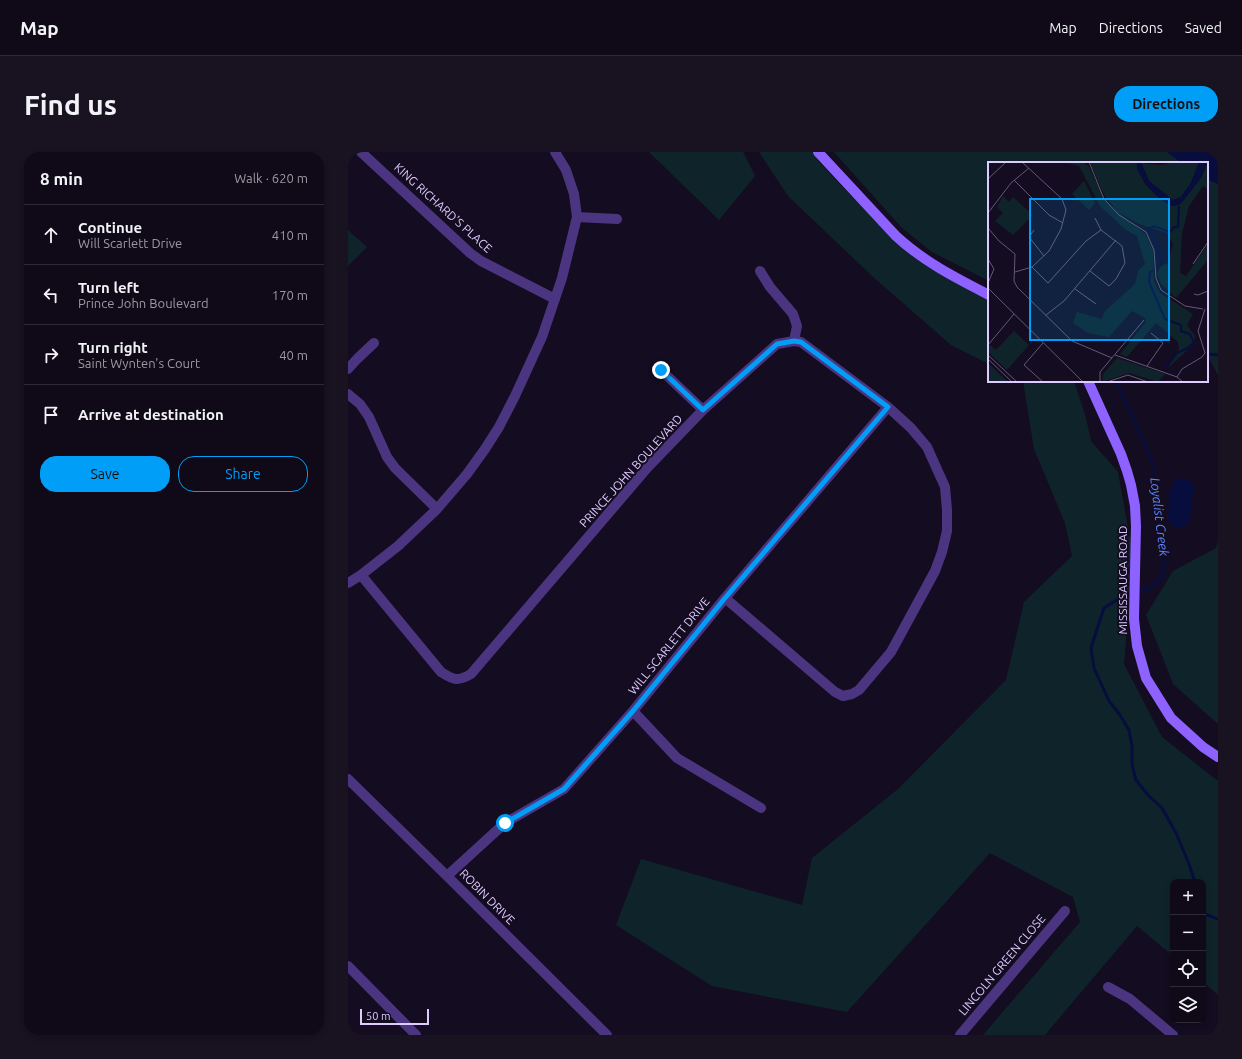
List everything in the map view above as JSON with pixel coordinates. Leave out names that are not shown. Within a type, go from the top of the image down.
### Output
[{"type":"main road","points":[[818,152],[910,249],[935,267],[988,294]]},
{"type":"main road","name":"MISSISSAUGA ROAD","points":[[1088,382],[1121,454],[1128,471],[1131,485],[1136,526],[1134,619],[1137,646],[1146,678],[1171,718],[1203,747],[1218,757]]},
{"type":"street","name":"KING RICHARD'S PLACE","points":[[361,152],[481,262],[555,298]]},
{"type":"street","points":[[348,583],[361,575],[398,546],[437,509],[467,474],[499,427],[542,337],[562,278],[577,218],[574,194],[566,170],[554,152]]},
{"type":"street","points":[[577,218],[617,219]]},
{"type":"street","points":[[725,598],[835,692],[843,696],[852,694],[859,690],[891,652],[935,571],[942,552],[947,531],[945,487],[927,447],[911,428],[888,407],[801,342],[794,341],[797,326],[793,314],[770,287],[760,271]]},
{"type":"street","name":"PRINCE JOHN BOULEVARD","points":[[361,575],[441,672],[453,679],[462,679],[471,674],[648,467],[703,410],[777,344],[794,341]]},
{"type":"street","points":[[348,369],[374,343]]},
{"type":"street","points":[[661,370],[703,410]]},
{"type":"street","points":[[348,394],[360,404],[369,417],[387,457],[395,468],[437,509]]},
{"type":"street","name":"WILL SCARLETT DRIVE","points":[[448,876],[505,823],[564,789],[633,711],[725,598],[888,407]]},
{"type":"street","points":[[633,711],[677,758],[761,808]]},
{"type":"street","name":"ROBIN DRIVE","points":[[348,779],[448,876],[607,1035]]},
{"type":"street","name":"LINCOLN GREEN CLOSE","points":[[960,1035],[1065,911]]},
{"type":"street","points":[[348,966],[416,1035]]},
{"type":"street","points":[[1108,987],[1130,999],[1173,1035]]},
{"type":"shaded area","points":[[649,152],[743,152],[755,176],[719,220]]},
{"type":"shaded area","points":[[759,152],[813,152],[818,161],[850,195],[920,262],[988,300],[988,364],[951,345],[872,276],[788,196]]},
{"type":"shaded area","points":[[834,152],[1167,152],[1181,162],[988,162],[988,280],[932,252],[902,228]]},
{"type":"shaded area","points":[[1167,152],[1218,152],[1218,184],[1208,179],[1208,162],[1181,162]]},
{"type":"shaded area","points":[[1208,179],[1218,184],[1218,375],[1210,360],[1208,360]]},
{"type":"shaded area","points":[[348,230],[367,247],[348,266]]},
{"type":"shaded area","points":[[1023,382],[1074,382],[1086,418],[1091,441],[1118,472],[1133,555],[1124,664],[1162,737],[1218,781],[1218,995],[1206,985],[1206,879],[1170,879],[1170,954],[1137,926],[1045,1035],[983,1035],[1080,922],[1073,897],[990,853],[847,1012],[712,986],[616,925],[641,859],[802,905],[812,858],[898,789],[1006,680],[1024,602],[1072,556],[1065,523],[1034,449]]},
{"type":"shaded area","points":[[1182,478],[1189,480],[1195,486],[1192,498],[1190,520],[1188,524],[1177,528],[1171,524],[1168,519],[1169,492],[1175,480]]},
{"type":"shaded area","points":[[1218,541],[1218,724],[1173,684],[1146,615],[1173,571],[1216,548]]},
{"type":"waterway","name":"Loyalist Creek","points":[[1208,354],[1218,355]]},
{"type":"waterway","name":"Loyalist Creek","points":[[1116,382],[1154,467],[1165,564],[1161,579],[1150,588],[1115,601],[1104,608],[1091,648],[1094,668],[1109,701],[1129,730],[1132,746],[1132,765],[1136,780],[1148,795],[1162,808],[1176,833],[1194,879]]},
{"type":"waterway","name":"Loyalist Creek","points":[[1206,914],[1218,919]]},
{"type":"route","points":[[505,823],[564,789],[633,711],[725,598],[888,407],[801,342],[794,341],[777,344],[703,410],[661,370]]}]
